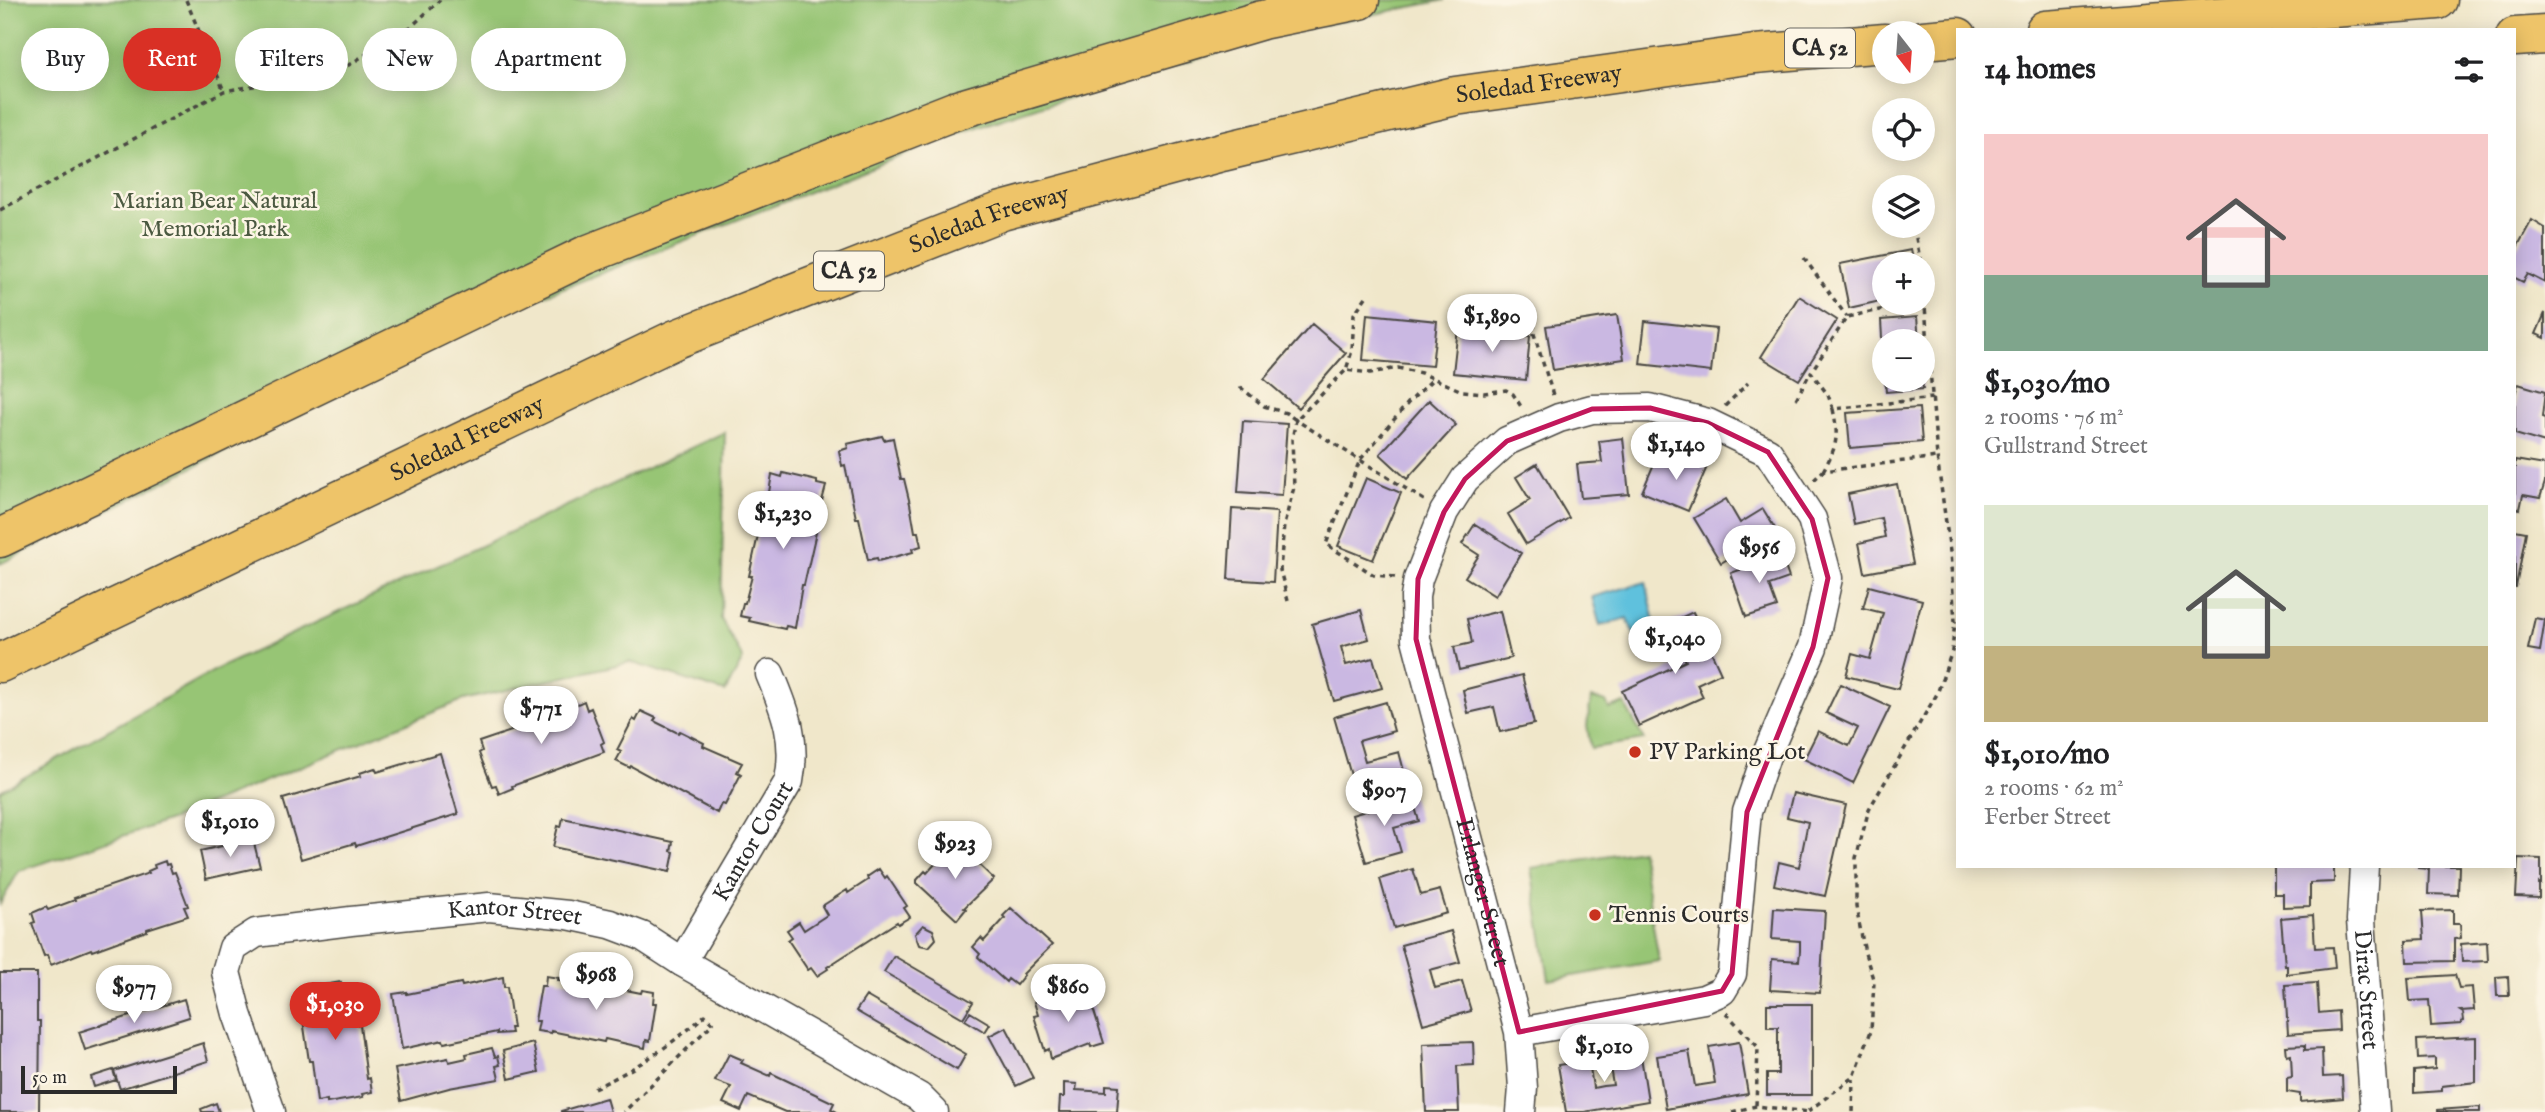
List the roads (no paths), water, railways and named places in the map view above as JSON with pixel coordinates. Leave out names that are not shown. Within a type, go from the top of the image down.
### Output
[{"type":"highway","points":[[0,538],[598,250],[954,111],[1262,20],[1360,0]]},
{"type":"highway","points":[[2071,28],[2438,0]]},
{"type":"highway","points":[[2516,37],[2545,35]]},
{"type":"highway","points":[[1936,39],[1956,37]]},
{"type":"highway","name":"Soledad Freeway","points":[[0,663],[676,339],[1002,211],[1222,152],[1455,96],[1755,54],[1872,44]]},
{"type":"highway","points":[[1755,54],[1872,54]]},
{"type":"highway","points":[[1936,54],[1956,55]]},
{"type":"street","name":"Erlanger Street","points":[[1519,1032],[1710,997],[1722,991],[1732,974],[1747,811],[1766,756],[1813,647],[1828,578],[1812,519],[1768,452],[1708,423],[1650,408],[1592,410],[1559,418],[1507,441],[1465,479],[1444,512],[1418,579],[1415,597],[1416,639],[1519,1032],[1523,1088],[1521,1112]]},
{"type":"street","name":"Kantor Court","points":[[682,962],[789,781],[793,758],[788,716],[770,674]]},
{"type":"street","name":"Dirac Street","points":[[2364,868],[2361,920],[2375,1112]]},
{"type":"street","name":"Kantor Street","points":[[271,1112],[237,1014],[226,972],[233,948],[256,933],[351,920],[489,907],[568,915],[610,924],[642,936],[682,962],[919,1097],[934,1112]]},
{"type":"water","points":[[1646,582],[1657,632],[1638,643],[1627,618],[1600,626],[1592,597]]},
{"type":"place","name":"PV Parking Lot","points":[[1635,752]]},
{"type":"place","name":"Tennis Courts","points":[[1595,915]]},
{"type":"park label","name":"Marian Bear Natural Memorial Park","points":[[215,215]]}]
